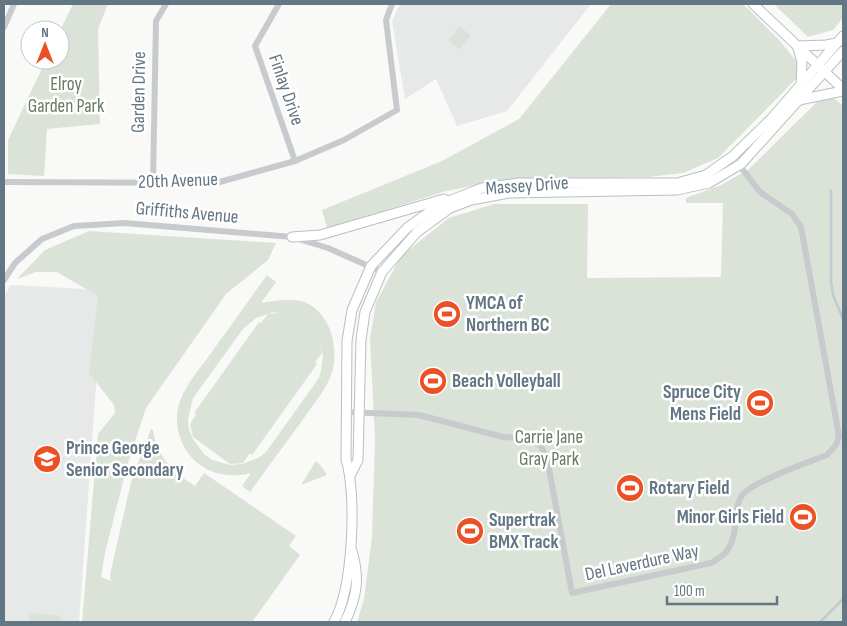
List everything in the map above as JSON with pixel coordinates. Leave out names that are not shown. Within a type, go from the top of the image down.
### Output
[{"type":"street","points":[[4,27],[14,4]]},
{"type":"street","name":"Garden Drive","points":[[152,183],[156,21],[166,4]]},
{"type":"street","name":"Finlay Drive","points":[[279,4],[255,46],[294,161]]},
{"type":"street","name":"20th Avenue","points":[[4,182],[216,183],[294,161],[344,140],[397,110],[386,20],[392,4]]},
{"type":"street","points":[[753,4],[843,90]]},
{"type":"street","points":[[797,46],[841,43]]},
{"type":"street","points":[[821,69],[841,43]]},
{"type":"street","points":[[797,46],[802,62],[801,85]]},
{"type":"street","name":"Massey Drive","points":[[351,474],[358,460],[361,340],[365,312],[382,272],[417,232],[450,208],[470,200],[509,193],[678,183],[706,175],[733,156],[771,119],[801,85],[821,69]]},
{"type":"street","name":"Massey Drive","points":[[334,622],[346,588],[352,548],[351,474],[346,459],[347,341],[352,310],[371,266],[415,222],[441,204],[482,188],[519,183],[677,190],[709,183],[739,164],[798,100],[821,69]]},
{"type":"street","points":[[798,100],[843,90]]},
{"type":"street","name":"Del Laverdure Way","points":[[346,412],[419,414],[504,437],[531,439],[541,446],[547,458],[572,593],[711,564],[726,552],[735,536],[738,507],[743,494],[754,485],[827,455],[836,445],[839,436],[801,227],[792,214],[760,192],[733,156]]},
{"type":"street","points":[[292,237],[320,235],[482,188]]},
{"type":"street","name":"Griffiths Avenue","points":[[4,280],[15,263],[42,240],[74,226],[125,222],[292,237],[328,248],[382,272]]},
{"type":"street","name":"Massey Drive","points":[[345,622],[354,602],[357,588],[357,568],[352,548]]},
{"type":"shaded area","points":[[400,4],[591,4],[507,111],[457,126],[436,79],[405,99],[392,21]]},
{"type":"shaded area","name":"Prince George Senior Secondary","points":[[11,285],[103,290],[79,622],[4,622],[4,296]]},
{"type":"green space","name":"Elroy Garden Park","points":[[73,4],[108,4],[98,29],[100,124],[47,129],[44,176],[8,174],[8,140],[41,70],[70,70],[70,20],[65,20]]},
{"type":"green space","points":[[611,4],[743,4],[780,41],[797,62],[796,79],[718,158],[683,173],[649,177],[540,178],[500,181],[446,191],[327,228],[322,210],[442,161],[519,119]]},
{"type":"green space","points":[[774,4],[843,4],[843,18],[833,30],[808,37]]},
{"type":"green space","points":[[460,26],[471,36],[459,49],[448,40]]},
{"type":"green space","name":"Carrie Jane Gray Park","points":[[827,92],[843,106],[843,622],[357,622],[364,599],[372,537],[375,438],[370,339],[376,302],[401,256],[449,218],[494,204],[588,204],[587,278],[721,277],[723,203],[686,203],[686,198],[721,185],[749,169]]},
{"type":"green space","points":[[89,231],[276,243],[268,260],[226,294],[146,408],[127,466],[105,553],[101,577],[111,581],[110,575],[131,482],[151,429],[162,456],[187,481],[195,486],[204,473],[296,536],[289,546],[300,555],[252,622],[82,622],[98,434],[115,413],[114,405],[89,373],[98,296],[57,272],[36,272],[17,279],[45,250]]},
{"type":"green space","points":[[267,275],[276,282],[261,303],[296,300],[312,306],[319,312],[331,332],[334,345],[334,366],[324,390],[250,492],[242,486],[251,473],[228,475],[214,472],[200,465],[189,455],[182,443],[177,415],[180,400],[187,386]],"holes":[[[268,314],[261,323],[259,322],[194,413],[196,415],[190,424],[193,437],[230,464],[243,463],[250,453],[252,455],[317,364],[315,362],[322,353],[319,341],[323,355],[319,378],[266,452],[258,458],[242,464],[231,465],[212,460],[204,454],[193,439],[189,430],[188,419],[193,398],[243,329],[256,318]]]},
{"type":"green space","points":[[316,461],[327,475],[301,485]]},
{"type":"green space","points":[[29,613],[61,616],[60,622],[29,622]]},
{"type":"waterway","points":[[831,191],[831,281],[833,295],[843,319]]},
{"type":"waterway","points":[[820,622],[843,599]]},
{"type":"place","name":"YMCA of Northern BC","points":[[447,314]]},
{"type":"place","name":"Beach Volleyball","points":[[433,381]]},
{"type":"place","name":"Spruce City Mens Field","points":[[760,403]]},
{"type":"place","name":"Prince George Senior Secondary","points":[[47,459]]},
{"type":"place","name":"Rotary Field","points":[[630,488]]},
{"type":"place","name":"Minor Girls Field","points":[[803,517]]},
{"type":"place","name":"Supertrak BMX Track","points":[[470,531]]}]
